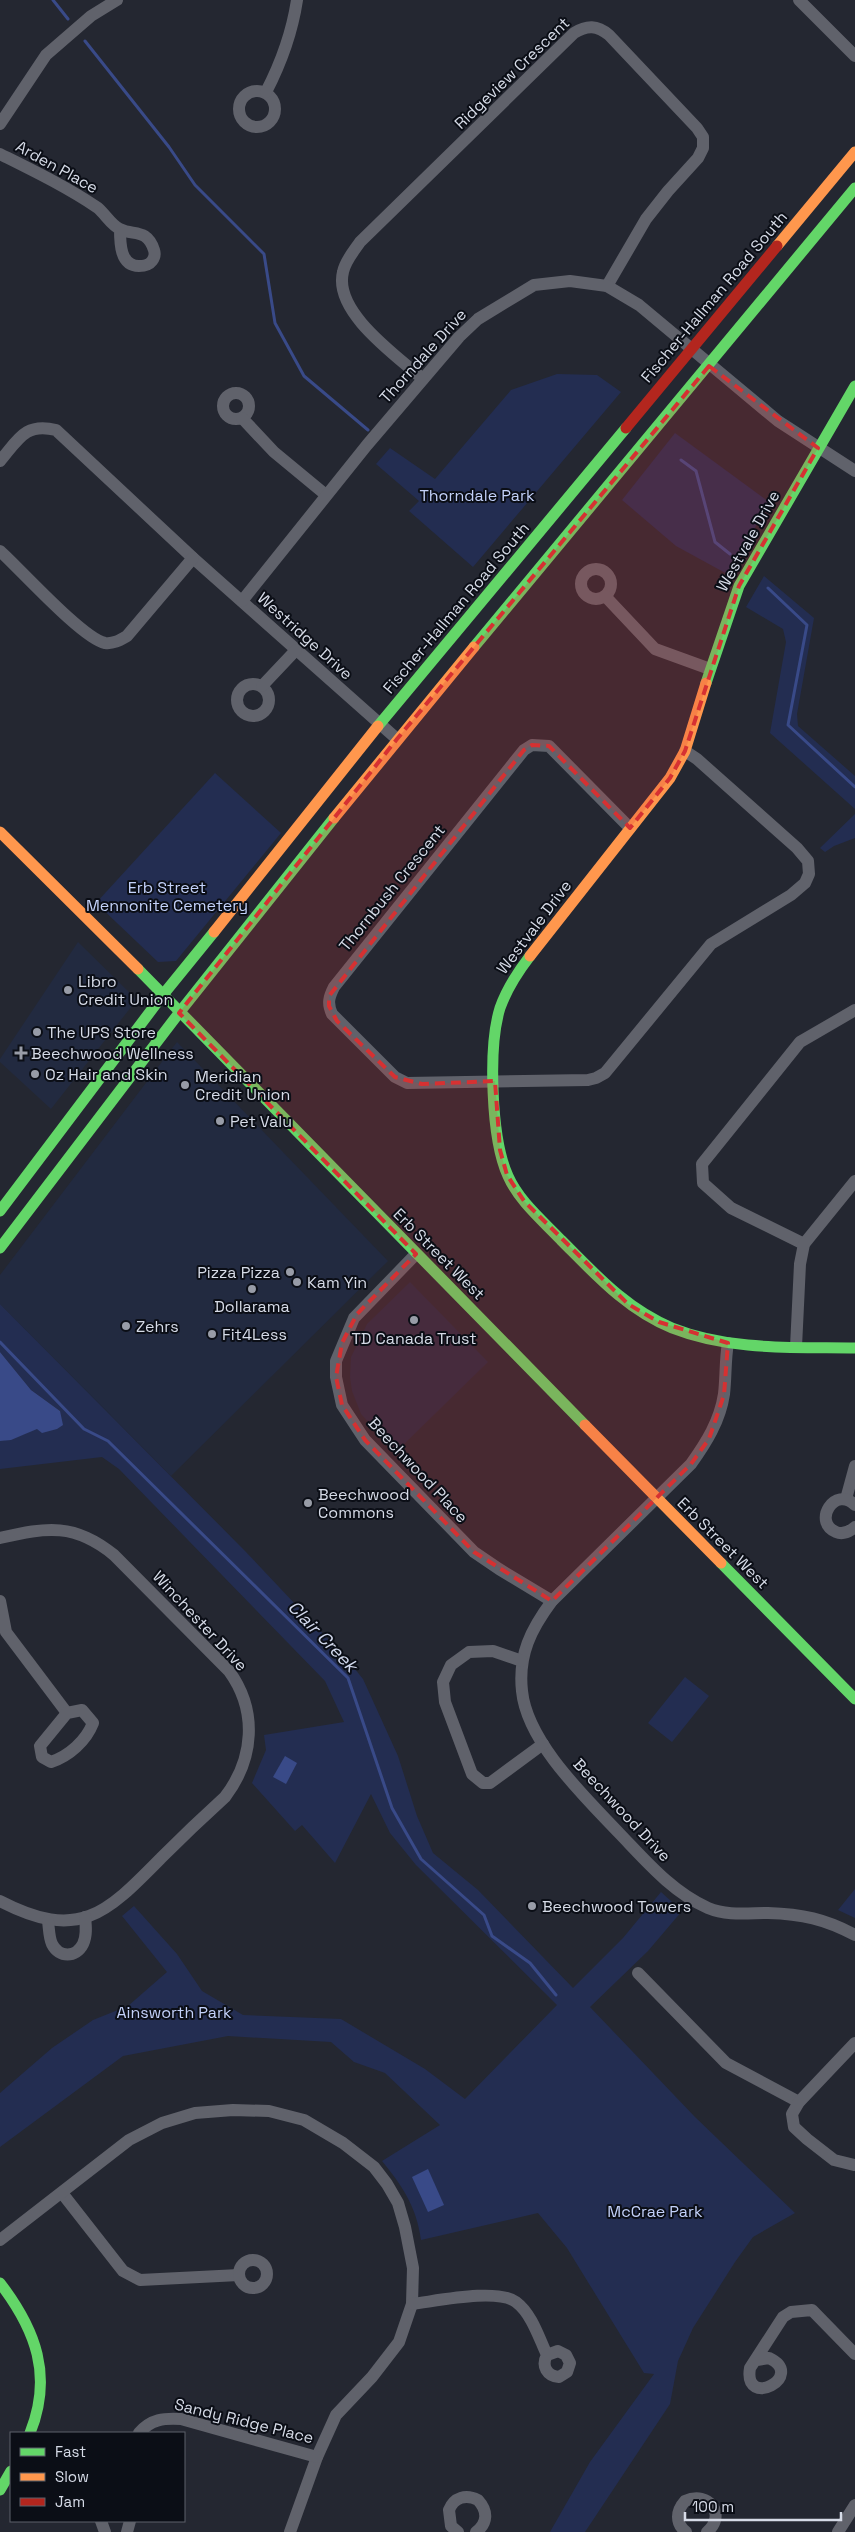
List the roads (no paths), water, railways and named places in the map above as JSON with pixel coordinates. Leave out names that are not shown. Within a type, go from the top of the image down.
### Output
[{"type":"main road","name":"Fischer-Hallman Road South","points":[[0,1211],[162,996],[379,725],[855,152]]},
{"type":"main road","points":[[0,1248],[178,1013],[397,739],[709,366],[855,188]]},
{"type":"main road","name":"Westvale Drive","points":[[855,386],[739,586],[710,669],[685,751],[670,778],[512,979],[502,1002],[494,1043],[500,1150],[507,1175],[524,1201],[602,1281],[628,1304],[659,1322],[689,1334],[728,1343],[855,1348]]},
{"type":"main road","name":"Erb Street West","points":[[0,832],[103,933],[178,1013],[855,1700]]},
{"type":"main road","points":[[0,2283],[26,2319],[40,2359],[41,2393],[36,2423],[31,2432]]},
{"type":"main road","points":[[0,2490],[10,2473]]},
{"type":"street","points":[[0,124],[46,55],[91,16],[116,0]]},
{"type":"street","points":[[266,92],[281,63],[297,0]]},
{"type":"street","points":[[799,0],[855,56]]},
{"type":"street","name":"Ridgeview Crescent","points":[[423,379],[369,330],[350,309],[342,289],[342,273],[360,242],[574,33],[584,27],[601,28],[609,35],[698,128],[703,137],[703,148],[698,158],[646,218],[607,286]]},
{"type":"street","name":"Arden Place","points":[[0,154],[56,181],[100,209],[120,230]]},
{"type":"street","name":"Thorndale Drive","points":[[242,601],[326,495],[423,379],[478,319],[534,285],[570,281],[607,286],[639,305],[709,366],[778,421],[855,471]]},
{"type":"street","points":[[242,418],[274,452],[326,495]]},
{"type":"street","name":"Westridge Drive","points":[[0,461],[28,431],[44,427],[56,430],[192,558],[397,739]]},
{"type":"street","points":[[0,551],[82,630],[105,643],[116,643],[127,636],[192,558]]},
{"type":"street","points":[[605,596],[655,648],[710,669]]},
{"type":"street","points":[[262,686],[296,650]]},
{"type":"street","name":"Thornbush Crescent","points":[[495,1081],[422,1084],[407,1083],[395,1077],[332,1014],[329,1006],[329,996],[334,986],[524,750],[532,745],[549,746],[630,828]]},
{"type":"street","points":[[495,1081],[588,1080],[605,1073],[711,944],[720,936],[791,895],[805,882],[809,868],[805,856],[697,759],[685,751]]},
{"type":"street","points":[[804,1244],[731,1208],[703,1183],[702,1164],[800,1042],[855,1010]]},
{"type":"street","points":[[796,1347],[800,1264],[804,1244],[855,1181]]},
{"type":"street","name":"Beechwood Place","points":[[416,1254],[354,1318],[336,1361],[336,1377],[342,1405],[365,1440],[474,1552],[498,1569],[552,1601]]},
{"type":"street","name":"Beechwood Drive","points":[[728,1343],[724,1395],[718,1418],[709,1439],[691,1464],[552,1601],[536,1623],[525,1645],[522,1661],[522,1692],[533,1725],[543,1744],[567,1778],[671,1885],[691,1900],[711,1909],[735,1914],[768,1913],[826,1920],[855,1935]]},
{"type":"street","points":[[855,1466],[850,1502],[831,1503],[828,1507],[826,1520],[831,1529],[841,1533],[850,1531],[855,1527]]},
{"type":"street","name":"Winchester Drive","points":[[0,1538],[53,1528],[79,1533],[97,1541],[114,1555],[229,1671],[236,1681],[248,1712],[250,1733],[238,1780],[224,1797],[124,1896],[110,1906],[85,1917],[48,1921],[31,1916],[0,1901]]},
{"type":"street","points":[[0,1601],[6,1632],[67,1713]]},
{"type":"street","points":[[522,1661],[492,1651],[469,1652],[452,1665],[443,1682],[445,1702],[472,1774],[483,1783],[490,1783],[543,1744]]},
{"type":"street","points":[[48,1921],[52,1943],[58,1952],[66,1955],[76,1953],[83,1945],[86,1938],[85,1917]]},
{"type":"street","points":[[638,1973],[726,2063],[799,2102]]},
{"type":"street","points":[[855,2043],[799,2102],[792,2114],[794,2127],[834,2160],[855,2165]]},
{"type":"street","points":[[0,2240],[128,2140],[162,2123],[195,2114],[233,2110],[269,2111],[304,2120],[343,2143],[374,2167],[398,2203],[405,2227],[413,2268],[412,2304],[399,2342],[372,2378],[336,2415],[317,2456],[290,2532]]},
{"type":"street","points":[[62,2193],[123,2271],[140,2280],[239,2275]]},
{"type":"street","points":[[412,2304],[499,2295],[516,2302],[530,2319],[547,2355]]},
{"type":"street","points":[[757,2360],[783,2317],[791,2312],[812,2310],[855,2354]]},
{"type":"street","name":"Sandy Ridge Place","points":[[140,2432],[146,2425],[163,2418],[181,2419],[317,2456]]},
{"type":"street","points":[[456,2532],[449,2520],[449,2510],[455,2501],[465,2497],[478,2500],[485,2512],[485,2522],[476,2532]]},
{"type":"street","points":[[686,2532],[680,2525],[678,2511],[685,2501],[699,2497],[708,2501],[715,2510],[715,2523],[707,2532]]},
{"type":"street","points":[[838,2532],[855,2506]]},
{"type":"waterway","points":[[53,0],[68,19]]},
{"type":"waterway","points":[[85,41],[169,147],[195,185],[264,254],[275,323],[304,376],[368,430]]},
{"type":"waterway","points":[[681,460],[696,471],[715,542],[730,554]]},
{"type":"waterway","points":[[768,588],[807,625],[788,725],[855,787]]},
{"type":"waterway","name":"Clair Creek","points":[[0,1342],[84,1429],[108,1441],[348,1678],[392,1808],[421,1859],[484,1915],[492,1936],[530,1963],[556,1995]]},
{"type":"place","name":"Libro Credit Union","points":[[68,990]]},
{"type":"place","name":"The UPS Store","points":[[37,1032]]},
{"type":"place","name":"Beechwood Wellness","points":[[21,1053]]},
{"type":"place","name":"Oz Hair and Skin","points":[[35,1074]]},
{"type":"place","name":"Meridian Credit Union","points":[[185,1085]]},
{"type":"place","name":"Pet Valu","points":[[220,1121]]},
{"type":"place","name":"Pizza Pizza","points":[[290,1272]]},
{"type":"place","name":"Kam Yin","points":[[297,1282]]},
{"type":"place","name":"Dollarama","points":[[252,1289]]},
{"type":"place","name":"TD Canada Trust","points":[[414,1320]]},
{"type":"place","name":"Zehrs","points":[[126,1326]]},
{"type":"place","name":"Fit4Less","points":[[212,1334]]},
{"type":"place","name":"Beechwood Commons","points":[[308,1503]]},
{"type":"place","name":"Beechwood Towers","points":[[532,1906]]},
{"type":"park label","name":"Thorndale Park","points":[[477,495]]},
{"type":"park label","name":"Erb Street Mennonite Cemetery","points":[[167,896]]},
{"type":"park label","name":"Ainsworth Park","points":[[174,2012]]},
{"type":"park label","name":"McCrae Park","points":[[655,2211]]}]
